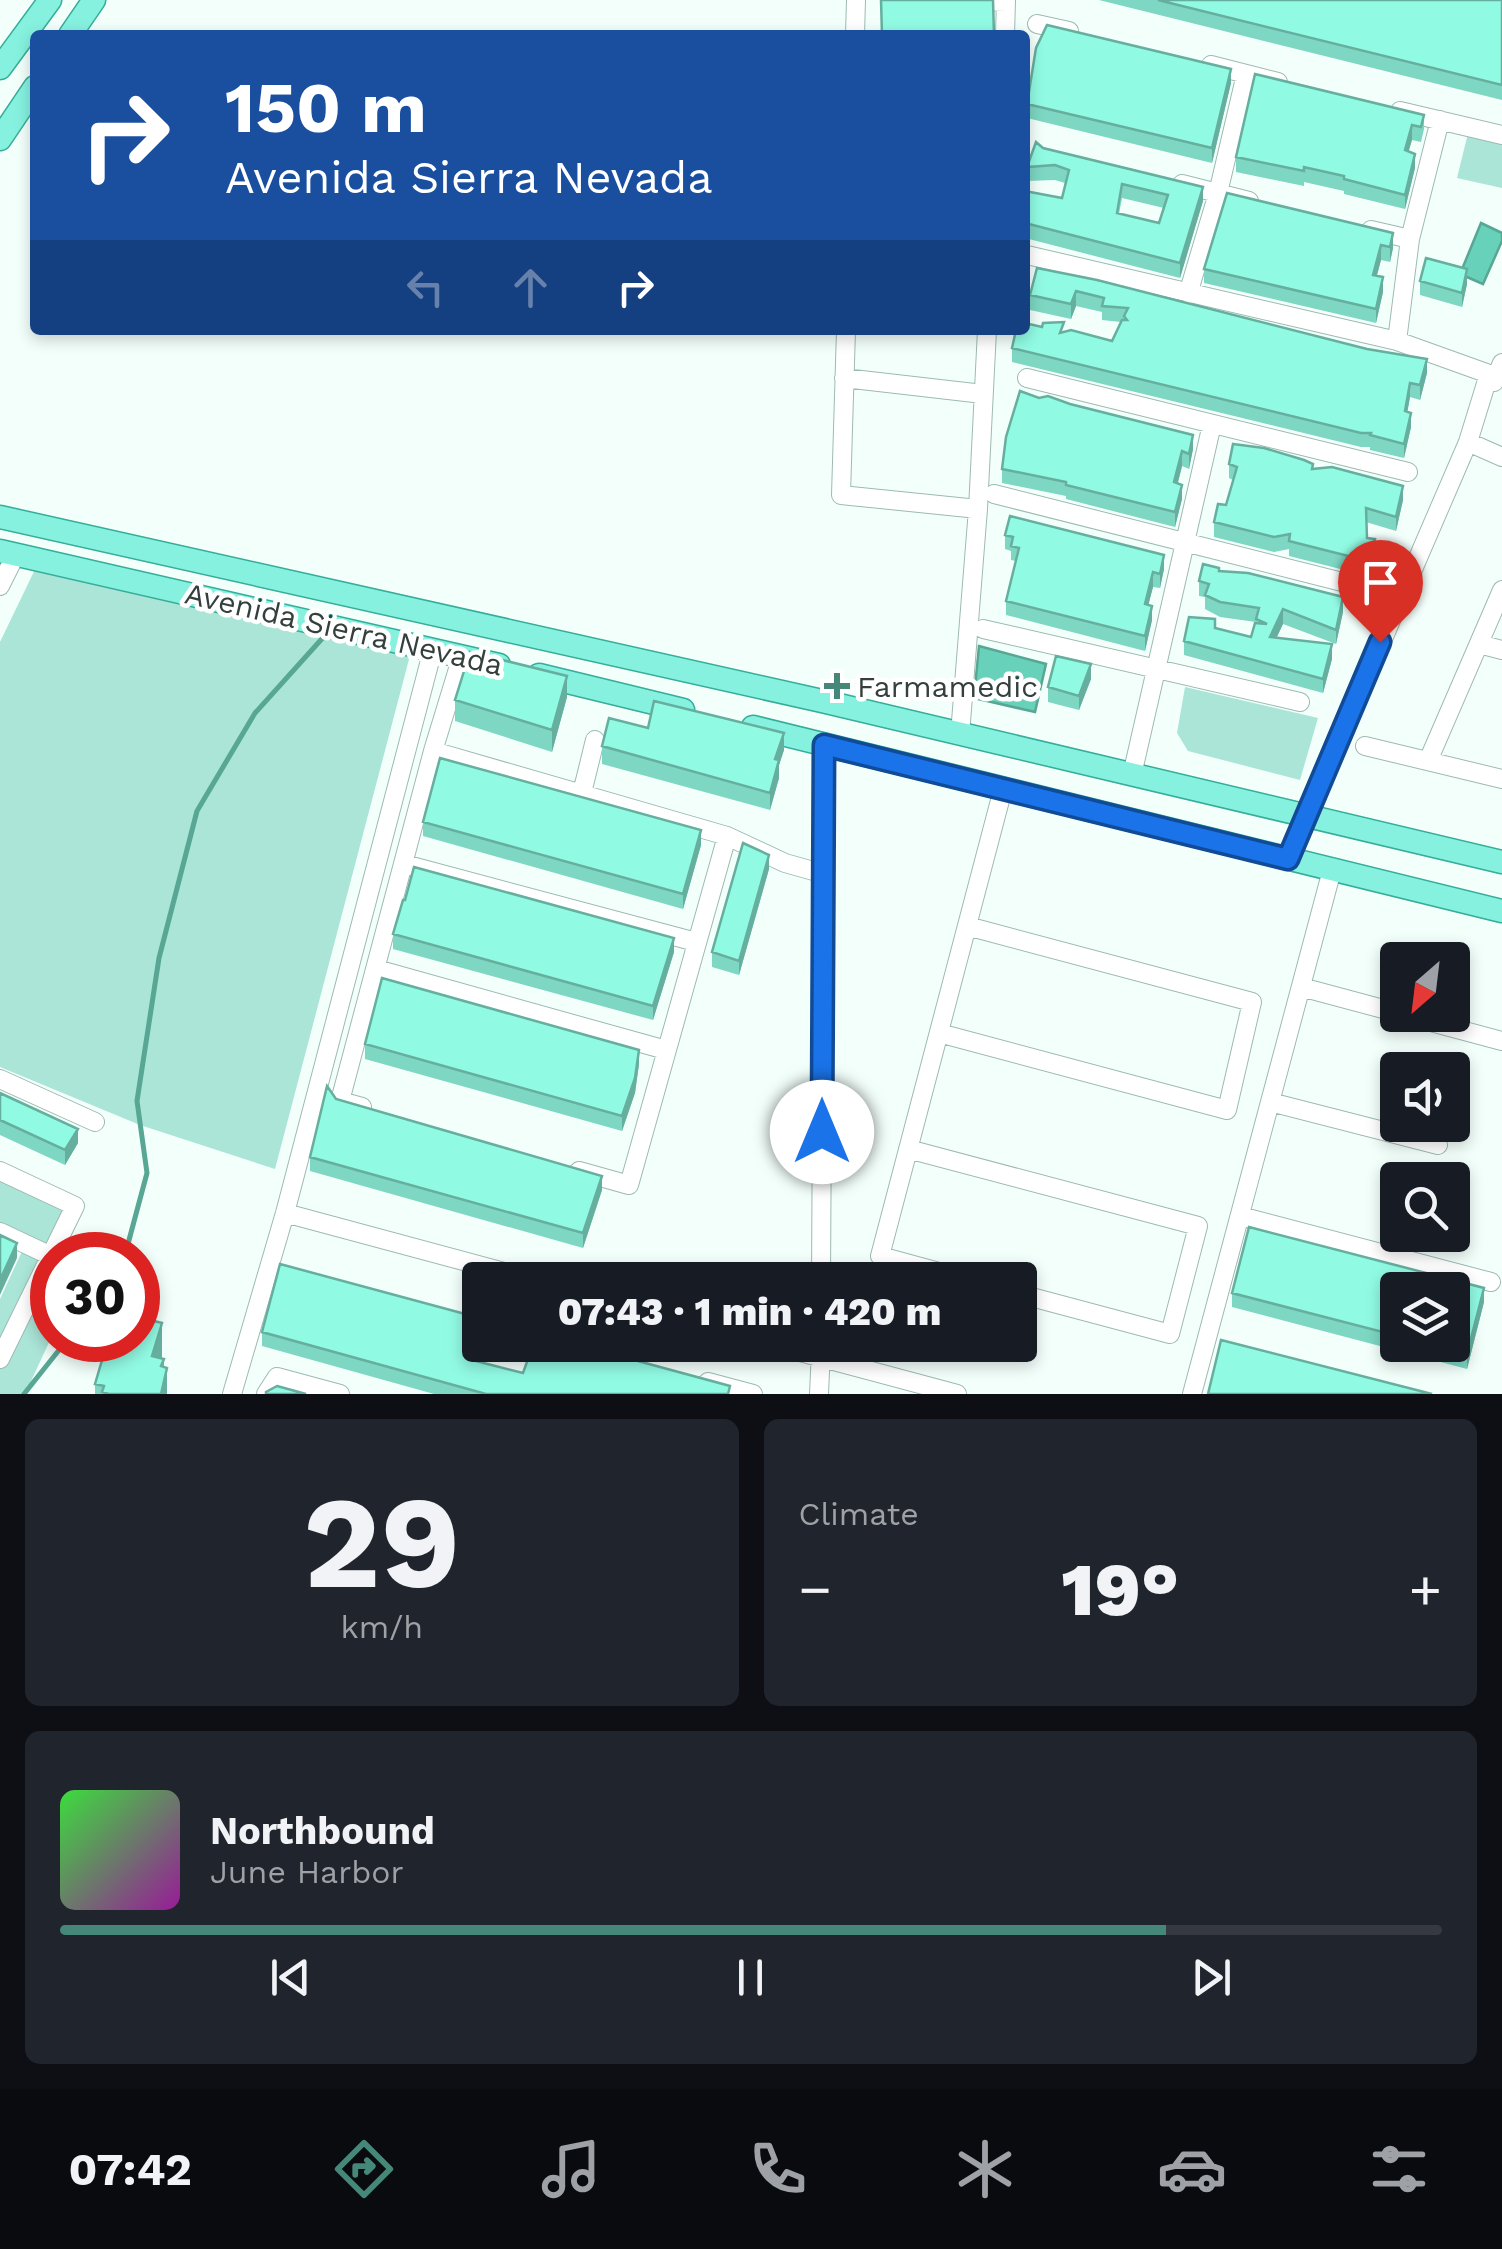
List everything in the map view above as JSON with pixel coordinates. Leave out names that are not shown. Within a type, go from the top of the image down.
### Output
[{"type":"main road","points":[[0,68],[50,0]]},
{"type":"main road","points":[[73,30],[94,0]]},
{"type":"main road","points":[[0,138],[30,94]]},
{"type":"main road","name":"Avenida Sierra Nevada","points":[[0,517],[960,734],[1502,862]]},
{"type":"main road","name":"Avenida Sierra Nevada","points":[[8,552],[433,649],[1502,911]]},
{"type":"street","points":[[855,30],[856,0]]},
{"type":"street","points":[[955,0],[1006,1],[1005,30]]},
{"type":"street","points":[[1037,24],[1090,36]]},
{"type":"street","points":[[1194,62],[1300,87]]},
{"type":"street","points":[[1188,294],[1218,193],[1246,74]]},
{"type":"street","points":[[1374,105],[1502,135]]},
{"type":"street","points":[[1397,341],[1410,240],[1440,120]]},
{"type":"street","points":[[1156,178],[1264,204]]},
{"type":"street","points":[[1356,227],[1410,240]]},
{"type":"street","points":[[1030,256],[1397,341],[1495,369],[1468,442],[1288,859]]},
{"type":"street","points":[[846,335],[841,495],[978,508]]},
{"type":"street","points":[[960,734],[978,508],[986,335]]},
{"type":"street","points":[[844,378],[983,394]]},
{"type":"street","points":[[1027,378],[1408,472]]},
{"type":"street","points":[[1132,775],[1212,424]]},
{"type":"street","points":[[1468,442],[1502,457]]},
{"type":"street","points":[[994,494],[1354,585]]},
{"type":"street","points":[[0,586],[8,552]]},
{"type":"street","points":[[1428,762],[1502,590]]},
{"type":"street","points":[[983,630],[1300,702]]},
{"type":"street","points":[[1479,644],[1502,650]]},
{"type":"street","points":[[232,1394],[285,1213],[433,649]]},
{"type":"street","points":[[376,1112],[340,1101],[462,656]]},
{"type":"street","points":[[582,794],[596,740]]},
{"type":"street","points":[[821,1262],[824,745]]},
{"type":"street","points":[[1365,746],[1502,780]]},
{"type":"street","points":[[433,751],[727,836],[785,863],[824,874]]},
{"type":"street","points":[[902,1262],[880,1256],[1003,789]]},
{"type":"street","points":[[557,1164],[629,1185],[727,836]]},
{"type":"street","points":[[404,864],[696,942]]},
{"type":"street","points":[[1192,1394],[1216,1341],[1240,1216],[1332,870]]},
{"type":"street","points":[[939,1033],[1227,1110],[1252,1002],[967,926]]},
{"type":"street","points":[[376,968],[666,1050]]},
{"type":"street","points":[[1300,987],[1380,1008]]},
{"type":"street","points":[[1468,1032],[1502,1041]]},
{"type":"street","points":[[0,1078],[95,1122]]},
{"type":"street","points":[[1270,1102],[1438,1145]]},
{"type":"street","points":[[908,1149],[1198,1226],[1170,1334],[1037,1299]]},
{"type":"street","points":[[0,1171],[75,1206],[62,1232]]},
{"type":"street","points":[[285,1213],[467,1262]]},
{"type":"street","points":[[1240,1216],[1491,1282]]},
{"type":"street","points":[[0,1232],[30,1246]]},
{"type":"street","points":[[271,1263],[290,1268]]},
{"type":"street","points":[[0,1359],[30,1297]]},
{"type":"street","points":[[819,1394],[820,1362]]},
{"type":"street","points":[[856,1362],[957,1394]]},
{"type":"street","points":[[266,1394],[277,1377],[340,1394]]},
{"type":"street","points":[[698,1379],[752,1394]]},
{"type":"shaded area","points":[[1469,129],[1502,137],[1502,188],[1457,178]]},
{"type":"shaded area","points":[[1481,223],[1502,233],[1483,284],[1460,274]]},
{"type":"shaded area","points":[[40,559],[413,644],[275,1169],[140,1125],[0,1067],[0,642]]},
{"type":"shaded area","points":[[979,646],[1046,664],[1035,712],[974,698]]},
{"type":"shaded area","points":[[1185,687],[1318,718],[1300,780],[1188,751],[1177,733]]},
{"type":"shaded area","points":[[0,1176],[69,1207],[56,1232],[30,1232],[30,1240],[0,1225]]},
{"type":"shaded area","points":[[24,1247],[30,1251],[30,1362],[40,1362],[25,1394],[0,1394],[0,1299]]},
{"type":"building","points":[[881,0],[993,0],[994,30],[882,30]]},
{"type":"building","points":[[1158,0],[1502,0],[1502,85]]},
{"type":"building","points":[[1047,25],[1231,69],[1212,148],[1030,105],[1036,48]]},
{"type":"building","points":[[1255,74],[1424,115],[1421,127],[1412,125],[1405,150],[1415,154],[1405,195],[1304,167],[1304,171],[1236,157]]},
{"type":"building","points":[[1036,142],[1043,148],[1203,187],[1180,263],[1030,224],[1030,192],[1062,198],[1069,170],[1055,165],[1030,167]],"holes":[[[1122,184],[1168,195],[1159,223],[1117,213]]]},
{"type":"building","points":[[1227,193],[1393,233],[1390,247],[1381,245],[1373,275],[1383,277],[1376,309],[1204,269]]},
{"type":"building","points":[[1426,258],[1467,269],[1462,293],[1420,281]]},
{"type":"building","points":[[1037,268],[1367,349],[1427,359],[1420,385],[1410,383],[1405,411],[1411,413],[1404,444],[1012,348],[1015,335],[1030,335],[1030,324],[1042,327],[1043,323],[1064,322],[1060,333],[1071,330],[1112,341],[1122,320],[1127,320],[1124,316],[1128,308],[1102,306],[1104,298],[1076,291],[1071,304],[1030,295]]},
{"type":"building","points":[[1020,391],[1193,435],[1189,454],[1182,451],[1174,482],[1182,485],[1175,512],[1002,469],[1006,437]]},
{"type":"building","points":[[1233,444],[1304,460],[1313,464],[1312,469],[1332,467],[1403,486],[1396,517],[1366,508],[1367,538],[1375,539],[1368,561],[1289,541],[1290,534],[1274,537],[1214,522],[1218,504],[1226,505],[1237,467],[1229,464]]},
{"type":"building","points":[[1010,516],[1164,555],[1160,574],[1153,572],[1145,604],[1152,606],[1145,636],[1006,601],[1019,548],[1011,546],[1013,537],[1005,535]]},
{"type":"building","points":[[1203,564],[1219,571],[1248,573],[1343,597],[1336,630],[1283,609],[1270,637],[1332,644],[1323,679],[1184,641],[1189,617],[1215,619],[1215,628],[1251,637],[1255,623],[1267,624],[1256,619],[1259,608],[1220,602],[1205,595],[1209,584],[1199,581]]},
{"type":"building","points":[[470,652],[567,676],[552,730],[455,700]]},
{"type":"building","points":[[1056,656],[1091,664],[1079,696],[1048,687]]},
{"type":"building","points":[[654,701],[784,733],[770,793],[602,746],[609,718],[648,728]]},
{"type":"building","points":[[440,758],[701,830],[683,894],[423,822]]},
{"type":"building","points":[[743,843],[769,855],[739,961],[712,952]]},
{"type":"building","points":[[414,867],[674,938],[653,1006],[393,934]]},
{"type":"building","points":[[382,978],[639,1050],[635,1078],[622,1116],[365,1044]]},
{"type":"building","points":[[327,1086],[336,1099],[602,1176],[583,1233],[310,1157]]},
{"type":"building","points":[[0,1093],[78,1129],[65,1150],[0,1120]]},
{"type":"building","points":[[1249,1227],[1422,1272],[1380,1272],[1380,1331],[1232,1293]]},
{"type":"building","points":[[0,1235],[17,1243],[0,1280]]},
{"type":"building","points":[[280,1264],[462,1313],[462,1362],[480,1362],[523,1373],[527,1362],[642,1362],[730,1386],[728,1394],[486,1394],[262,1332]]},
{"type":"building","points":[[1470,1284],[1484,1288],[1470,1342]]},
{"type":"building","points":[[1221,1340],[1432,1394],[1208,1394]]},
{"type":"building","points":[[160,1358],[164,1359],[161,1366],[167,1368],[161,1394],[109,1394],[102,1392],[104,1386],[95,1384],[102,1362],[160,1362]]},
{"type":"building","points":[[277,1386],[306,1394],[266,1394]]},
{"type":"waterway","points":[[131,1232],[147,1173],[137,1101],[159,958],[197,811],[255,713],[328,632]]},
{"type":"waterway","points":[[24,1394],[49,1362]]},
{"type":"place","name":"Farmamedic","points":[[837,686]]},
{"type":"route","points":[[822,1132],[824,745],[1288,859],[1380,642]]}]
